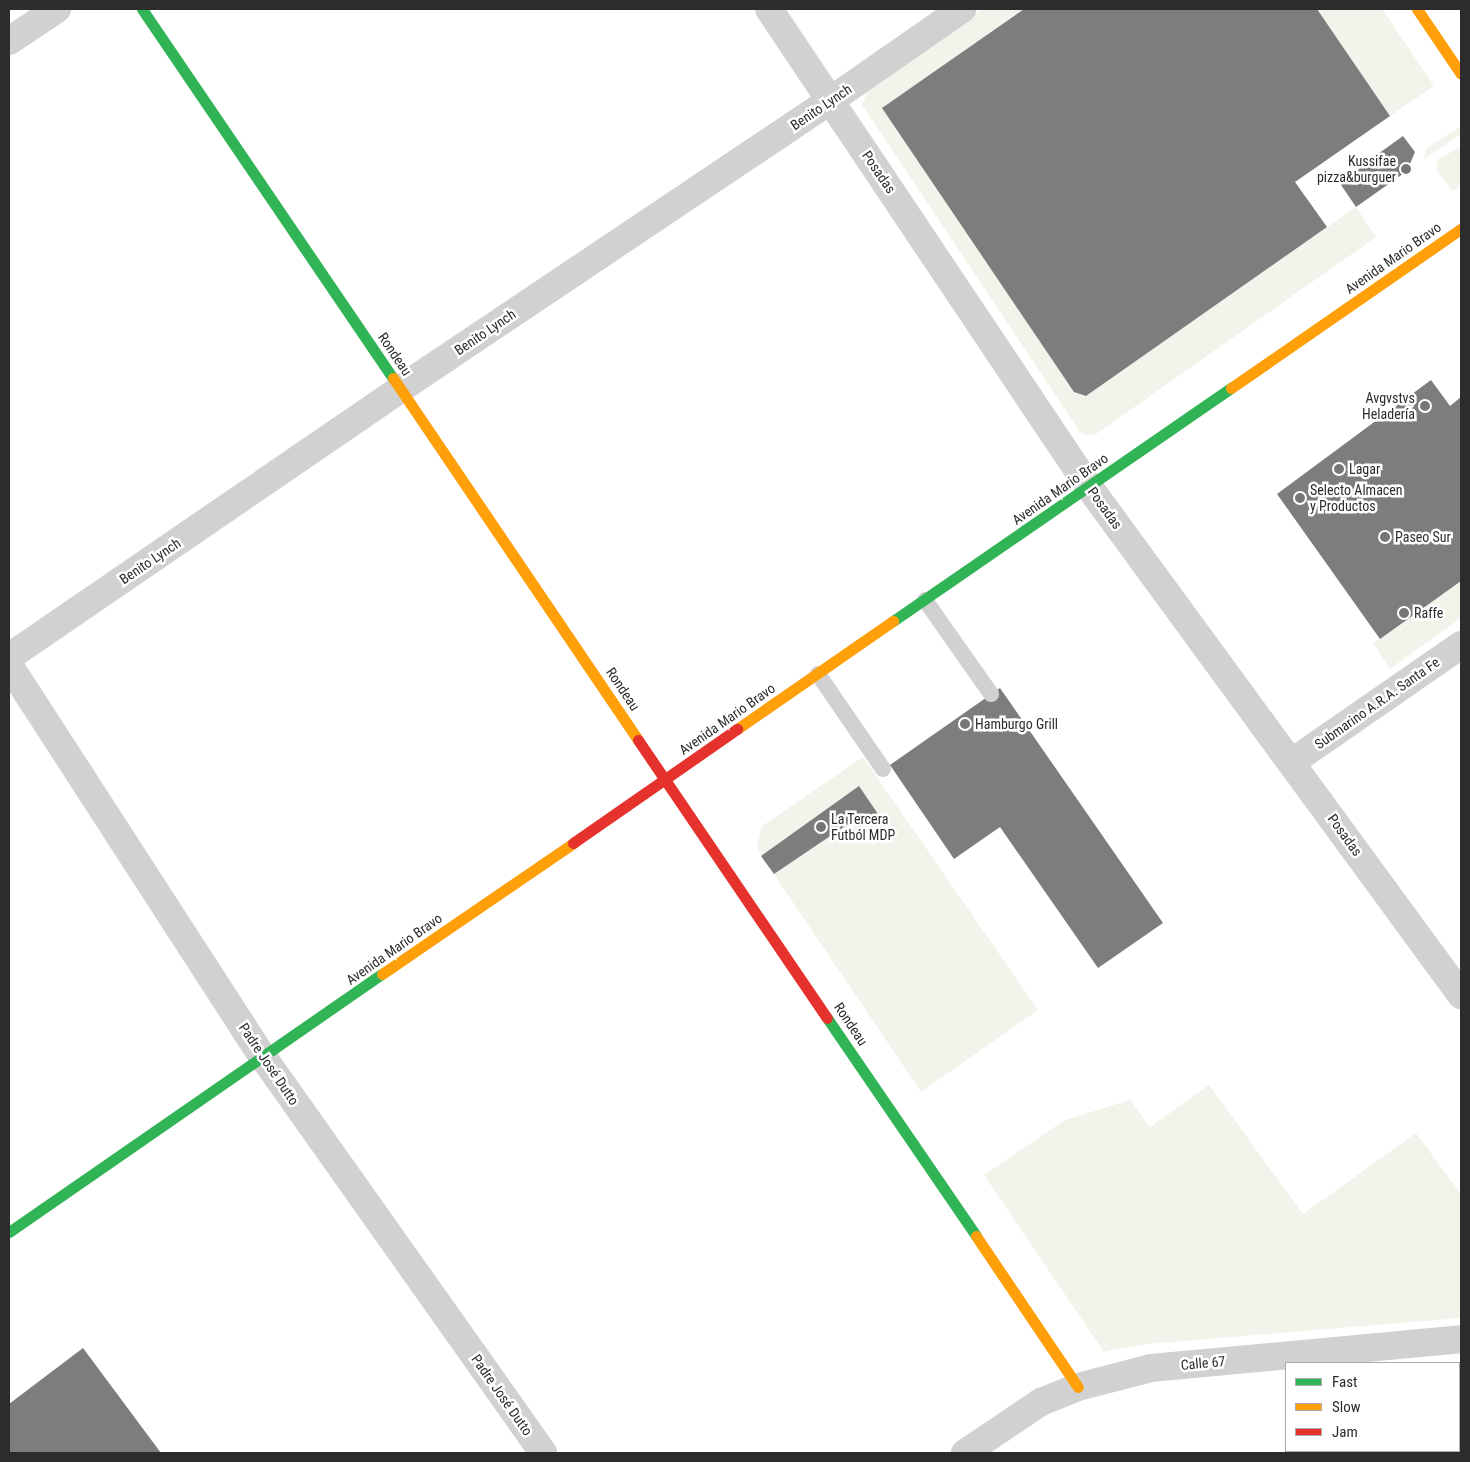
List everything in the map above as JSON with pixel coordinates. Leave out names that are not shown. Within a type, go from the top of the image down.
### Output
[{"type":"main road","name":"Rondeau","points":[[142,9],[1078,1387]]},
{"type":"main road","points":[[1417,9],[1461,74]]},
{"type":"main road","name":"Avenida Mario Bravo","points":[[9,1232],[1461,229]]},
{"type":"street","points":[[9,41],[57,9]]},
{"type":"street","name":"Posadas","points":[[769,9],[1089,487],[1461,995]]},
{"type":"street","name":"Benito Lynch","points":[[9,658],[400,389],[831,100],[962,9]]},
{"type":"street","name":"Submarino A.R.A. Santa Fe","points":[[1292,762],[1461,645]]},
{"type":"street","name":"Padre José Dutto","points":[[9,665],[263,1057],[543,1453]]},
{"type":"street","name":"Calle 67","points":[[964,1453],[1041,1402],[1078,1387],[1151,1368],[1461,1339]]},
{"type":"lane","points":[[925,600],[991,694]]},
{"type":"lane","points":[[818,674],[883,769]]},
{"type":"shaded area","points":[[982,9],[1023,9],[883,108],[1086,396],[1356,207],[1376,237],[1096,434],[1085,435],[1080,432],[862,105],[869,88]]},
{"type":"shaded area","points":[[1317,9],[1382,9],[1434,86],[1390,116]]},
{"type":"shaded area","points":[[1461,126],[1461,134],[1424,159],[1426,149]]},
{"type":"shaded area","points":[[1461,146],[1461,183],[1453,192],[1436,170],[1438,160]]},
{"type":"shaded area","points":[[1461,581],[1461,618],[1390,669],[1373,643]]},
{"type":"shaded area","points":[[863,757],[1038,1010],[921,1092],[757,849],[761,827]]},
{"type":"shaded area","points":[[1209,1085],[1303,1214],[1416,1133],[1461,1194],[1461,1318],[1147,1344],[1104,1352],[984,1175],[1065,1120],[1130,1100],[1150,1127]]},
{"type":"building","points":[[1024,9],[1317,9],[1390,116],[1295,182],[1327,227],[1086,396],[1074,392],[882,108]]},
{"type":"building","points":[[1403,136],[1415,152],[1407,171],[1356,207],[1339,182]]},
{"type":"building","name":"Paseo Sur","points":[[1431,380],[1450,406],[1461,397],[1461,581],[1380,639],[1277,494]]},
{"type":"building","points":[[1000,688],[1163,923],[1098,968],[1000,827],[954,859],[890,765]]},
{"type":"building","points":[[859,786],[880,817],[861,830],[854,820],[774,874],[761,856]]},
{"type":"building","points":[[83,1348],[161,1453],[9,1453],[9,1404]]},
{"type":"traffic: fast","points":[[142,9],[393,378]]},
{"type":"traffic: fast","points":[[893,621],[1231,388]]},
{"type":"traffic: fast","points":[[9,1232],[382,974]]},
{"type":"traffic: fast","points":[[827,1018],[976,1236]]},
{"type":"traffic: slow","points":[[1417,9],[1461,74]]},
{"type":"traffic: slow","points":[[1231,388],[1461,229]]},
{"type":"traffic: slow","points":[[393,378],[638,740]]},
{"type":"traffic: slow","points":[[737,729],[893,621]]},
{"type":"traffic: slow","points":[[382,974],[573,843]]},
{"type":"traffic: slow","points":[[976,1236],[1078,1387]]},
{"type":"traffic: jam","points":[[573,843],[737,729]]},
{"type":"traffic: jam","points":[[638,740],[827,1018]]},
{"type":"place","name":"Kussifae pizza&burguer","points":[[1406,169]]},
{"type":"place","name":"Avgvstvs Heladería","points":[[1425,406]]},
{"type":"place","name":"Lagar","points":[[1339,469]]},
{"type":"place","name":"Selecto Almacen y Productos","points":[[1300,498]]},
{"type":"place","name":"Paseo Sur","points":[[1385,537]]},
{"type":"place","name":"Raffe","points":[[1404,613]]},
{"type":"place","name":"Hamburgo Grill","points":[[965,724]]},
{"type":"place","name":"La Tercera Futból MDP","points":[[821,827]]}]
